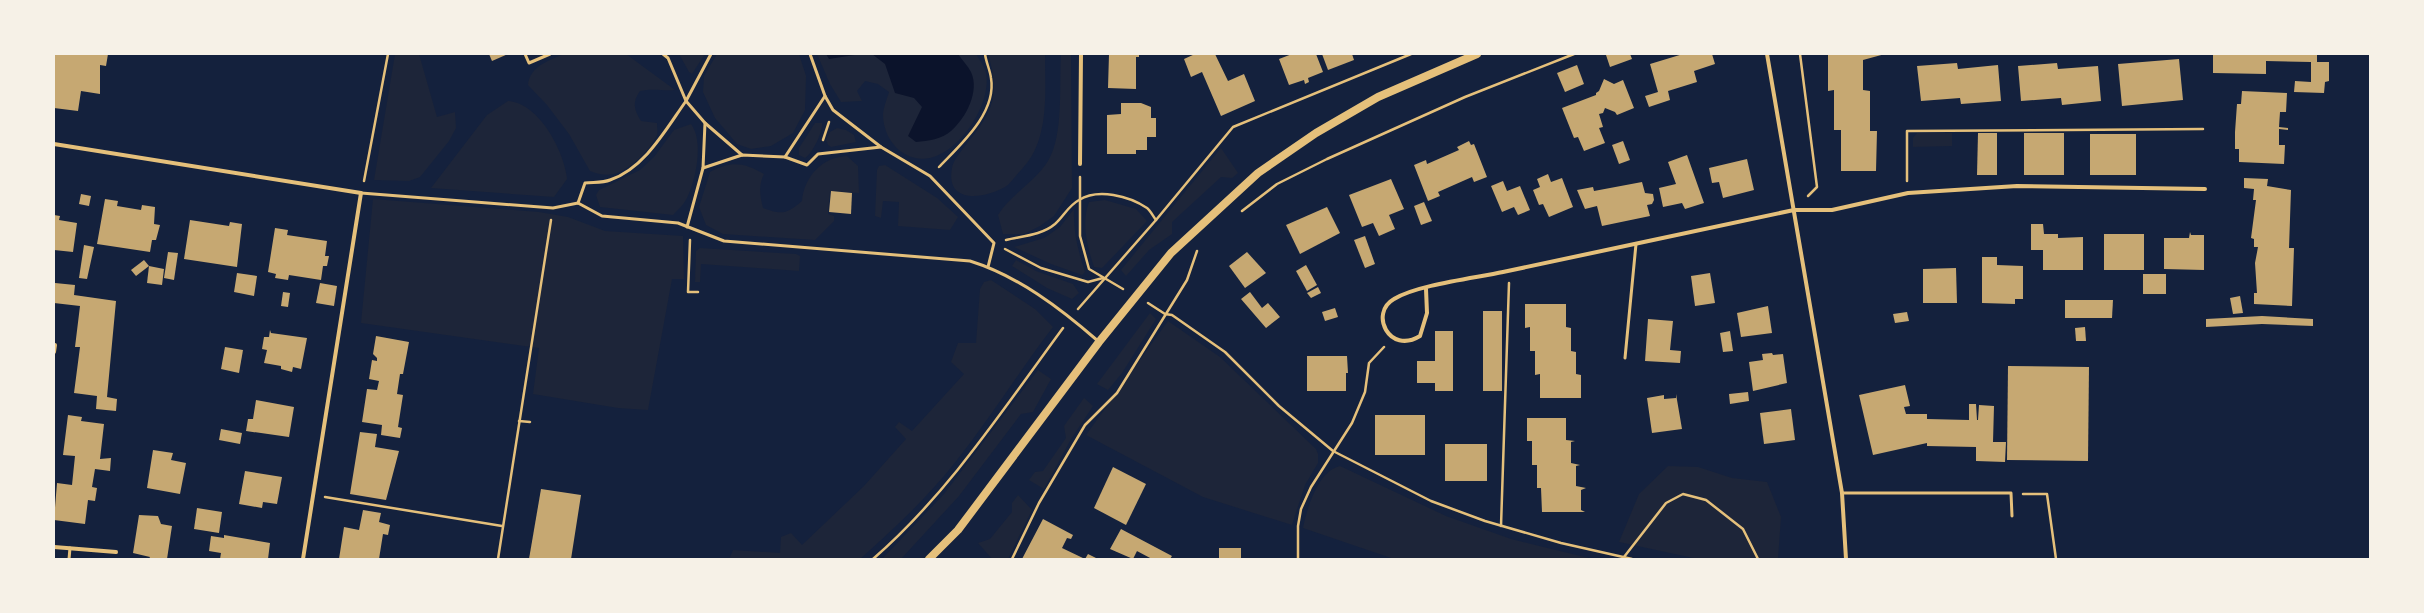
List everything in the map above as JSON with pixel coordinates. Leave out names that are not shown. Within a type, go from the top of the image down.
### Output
[{"type":"main road","points":[[929,559],[958,530],[1099,342],[1171,253],[1258,173],[1316,133],[1378,97],[1477,54]]},
{"type":"street","points":[[1080,164],[1081,54]]},
{"type":"street","points":[[1767,54],[1842,493],[1846,559]]},
{"type":"street","points":[[54,144],[361,193],[303,559]]},
{"type":"street","points":[[1426,288],[1427,313],[1420,336],[1411,341],[1401,341],[1393,338],[1385,332],[1383,324],[1385,309],[1393,299],[1426,288],[1794,210],[1832,210],[1908,193],[2017,186],[2205,189]]},
{"type":"street","points":[[54,352],[55,345]]},
{"type":"street","points":[[54,547],[116,552]]},
{"type":"lane","points":[[525,54],[529,63],[550,54]]},
{"type":"lane","points":[[663,54],[668,58],[686,101],[705,123],[742,155]]},
{"type":"lane","points":[[578,203],[585,183],[609,181],[632,169],[652,148],[686,101],[711,54]]},
{"type":"lane","points":[[810,54],[825,96],[834,110],[881,147],[930,176],[994,243],[988,266]]},
{"type":"lane","points":[[785,157],[825,96]]},
{"type":"lane","points":[[688,227],[703,168],[705,123]]},
{"type":"lane","points":[[703,168],[742,155],[785,157],[807,165],[818,154],[881,147]]},
{"type":"lane","points":[[361,193],[553,208],[578,203],[602,216],[678,223],[724,241],[952,259],[988,266],[1031,290],[1071,318],[1099,342]]},
{"type":"lane","points":[[1625,358],[1636,244]]},
{"type":"lane","points":[[1842,493],[2011,493],[2012,516]]},
{"type":"lane","points":[[69,559],[70,548]]},
{"type":"path","points":[[361,193],[388,54]]},
{"type":"path","points":[[930,176],[960,146],[984,113],[991,97],[992,79],[984,54]]},
{"type":"path","points":[[873,559],[897,538],[944,486],[1071,318],[1104,277],[1156,220],[1233,127],[1411,54]]},
{"type":"path","points":[[1240,212],[1277,184],[1327,159],[1466,97],[1574,54]]},
{"type":"path","points":[[1794,210],[1817,187],[1800,54]]},
{"type":"path","points":[[818,154],[834,110]]},
{"type":"path","points":[[1908,193],[1907,131],[2203,129]]},
{"type":"path","points":[[1080,164],[1080,236],[1089,269],[1104,277]]},
{"type":"path","points":[[994,243],[1037,234],[1056,224],[1068,207],[1081,199],[1098,195],[1119,196],[1148,208],[1156,220]]},
{"type":"path","points":[[498,559],[553,208]]},
{"type":"path","points":[[994,243],[1041,268],[1088,282],[1104,277]]},
{"type":"path","points":[[1012,559],[1039,503],[1085,425],[1117,393],[1186,280],[1199,246]]},
{"type":"path","points":[[690,249],[688,292],[698,292]]},
{"type":"path","points":[[1501,526],[1509,271]]},
{"type":"path","points":[[1165,314],[1172,315],[1225,352],[1279,406],[1333,451],[1431,501],[1501,526],[1560,543],[1632,559]]},
{"type":"path","points":[[1298,559],[1298,526],[1301,509],[1311,488],[1352,423],[1365,392],[1369,363],[1393,338]]},
{"type":"path","points":[[519,421],[530,422]]},
{"type":"path","points":[[2011,493],[2046,494],[2056,559]]},
{"type":"path","points":[[1624,557],[1666,503],[1683,494],[1706,500],[1743,529],[1758,559]]},
{"type":"path","points":[[313,495],[502,526]]},
{"type":"shaded area","points":[[395,54],[419,54],[437,117],[455,112],[456,128],[449,141],[420,177],[409,181],[374,180]]},
{"type":"shaded area","points":[[564,54],[626,54],[675,90],[640,91],[637,95],[635,110],[641,121],[657,123],[657,135],[650,147],[639,159],[620,172],[605,175],[590,171],[569,134],[547,105],[528,85],[529,78],[536,69],[546,62]]},
{"type":"shaded area","points":[[679,54],[705,54],[692,74],[689,72]]},
{"type":"shaded area","points":[[717,54],[799,54],[806,76],[805,110],[793,133],[771,146],[751,149],[737,144],[715,118],[703,92],[704,76]]},
{"type":"shaded area","points":[[817,54],[976,54],[986,73],[987,85],[979,111],[963,136],[942,154],[921,159],[904,154],[891,142],[887,134],[883,116],[884,107],[889,92],[878,84],[865,81],[857,91],[862,101],[841,102],[830,84]]},
{"type":"shaded area","points":[[826,54],[861,54],[829,59]]},
{"type":"shaded area","points":[[872,54],[958,54],[971,72],[974,87],[970,104],[957,126],[947,134],[930,140],[916,142],[908,136],[922,107],[914,98],[895,93],[885,64]]},
{"type":"shaded area","points":[[988,54],[1045,54],[1045,99],[1042,130],[1031,157],[1005,187],[987,194],[968,196],[960,193],[954,188],[951,180],[952,168],[958,155],[977,131],[989,111],[994,91],[994,80]]},
{"type":"shaded area","points":[[1061,54],[1071,54],[1072,188],[1054,216],[1040,226],[1024,234],[1003,234],[998,215],[1009,201],[1043,168],[1053,150],[1059,124]]},
{"type":"shaded area","points":[[508,101],[519,104],[530,110],[540,119],[548,130],[561,155],[567,179],[554,197],[431,188],[487,115]]},
{"type":"shaded area","points":[[815,123],[822,123],[821,131],[817,142],[805,158],[799,155],[799,148]]},
{"type":"shaded area","points":[[691,124],[695,131],[697,140],[698,150],[696,171],[687,198],[683,205],[673,215],[600,207],[596,195],[599,190],[640,170],[654,157],[674,130]]},
{"type":"shaded area","points":[[837,128],[846,130],[854,135],[856,142],[831,147],[828,145],[826,140],[830,132]]},
{"type":"shaded area","points":[[1917,133],[1952,133],[1952,146],[1913,147],[1913,138]]},
{"type":"shaded area","points":[[1221,148],[1238,173],[1232,178],[1221,177],[1172,222],[1172,234],[1149,250],[1126,276],[1121,270]]},
{"type":"shaded area","points":[[847,156],[858,166],[859,193],[830,191],[828,214],[834,216],[834,221],[815,240],[723,234],[706,225],[699,207],[710,172],[717,168],[737,164],[750,167],[764,174],[760,191],[763,208],[775,212],[784,212],[792,209],[802,201],[806,184],[822,164],[838,157]]},
{"type":"shaded area","points":[[885,165],[937,198],[958,217],[950,230],[898,226],[899,202],[883,201],[881,218],[875,216],[877,170],[879,166]]},
{"type":"shaded area","points":[[373,199],[539,212],[568,217],[605,231],[683,236],[684,279],[672,279],[648,410],[618,408],[533,394],[539,348],[361,323]]},
{"type":"shaded area","points":[[1105,200],[1136,209],[1147,221],[1102,268],[1094,267],[1087,243],[1085,218],[1089,202]]},
{"type":"shaded area","points":[[1074,209],[1076,241],[1085,272],[1082,275],[1051,264],[1014,247],[1044,238],[1060,227]]},
{"type":"shaded area","points":[[700,248],[796,254],[800,256],[799,271],[701,264],[700,282],[695,282],[696,251]]},
{"type":"shaded area","points":[[1016,260],[1036,271],[1073,284],[1079,293],[1072,299],[1047,288],[1012,266]]},
{"type":"shaded area","points":[[991,280],[1035,309],[1053,327],[970,444],[946,474],[923,499],[860,559],[729,559],[733,550],[780,553],[781,537],[791,533],[802,545],[864,486],[906,439],[895,427],[899,422],[912,431],[964,374],[951,362],[958,343],[976,343],[980,289],[984,282]]},
{"type":"shaded area","points":[[1150,313],[1156,319],[1122,373],[1108,390],[1097,384]]},
{"type":"shaded area","points":[[1168,321],[1220,357],[1316,449],[1318,454],[1318,463],[1305,485],[1292,525],[1203,497],[1086,435]]},
{"type":"shaded area","points":[[1038,370],[1051,379],[1033,412],[1021,414],[959,496],[901,559],[882,559],[944,494]]},
{"type":"shaded area","points":[[1084,398],[1093,406],[1071,439],[1044,489],[1029,480],[1035,472],[1043,471],[1066,438],[1064,426]]},
{"type":"shaded area","points":[[1340,466],[1446,516],[1511,539],[1593,559],[1394,559],[1303,528],[1307,511],[1315,491],[1332,469]]},
{"type":"shaded area","points":[[1668,466],[1698,467],[1732,478],[1767,482],[1781,517],[1778,559],[1698,559],[1619,542],[1639,494]]},
{"type":"shaded area","points":[[1018,495],[1032,510],[1008,559],[992,559],[978,543],[990,539],[1012,512],[1012,503]]},
{"type":"building","points":[[54,54],[108,54],[106,66],[100,65],[100,94],[81,91],[78,111],[54,108]]},
{"type":"building","points":[[489,54],[508,54],[492,61]]},
{"type":"building","points":[[1109,54],[1139,54],[1139,57],[1136,57],[1136,89],[1108,88]]},
{"type":"building","points":[[1195,54],[1215,54],[1228,81],[1244,74],[1255,101],[1221,116],[1202,72],[1191,77],[1184,59]]},
{"type":"building","points":[[1292,54],[1316,54],[1323,72],[1308,78],[1309,82],[1305,84],[1304,80],[1289,85],[1279,59]]},
{"type":"building","points":[[1322,54],[1352,54],[1354,60],[1328,70]]},
{"type":"building","points":[[1630,54],[1632,59],[1610,67],[1606,55]]},
{"type":"building","points":[[1683,54],[1712,54],[1715,64],[1694,71],[1697,82],[1668,91],[1670,100],[1649,107],[1645,96],[1658,92],[1650,64]]},
{"type":"building","points":[[1828,54],[1885,54],[1863,60],[1863,90],[1870,91],[1870,131],[1877,131],[1876,171],[1841,171],[1841,130],[1834,130],[1834,90],[1828,91]]},
{"type":"building","points":[[2213,54],[2317,54],[2317,62],[2329,62],[2329,81],[2325,82],[2324,93],[2294,92],[2295,81],[2311,82],[2311,62],[2266,61],[2266,74],[2213,73]]},
{"type":"building","points":[[2179,59],[2183,100],[2122,106],[2118,64]]},
{"type":"building","points":[[1957,63],[1958,69],[1998,65],[2001,101],[1961,104],[1960,98],[1921,101],[1917,66]]},
{"type":"building","points":[[2057,63],[2058,69],[2098,66],[2101,101],[2062,105],[2061,98],[2021,101],[2018,66]]},
{"type":"building","points":[[1577,65],[1584,84],[1565,92],[1557,73]]},
{"type":"building","points":[[1604,79],[1614,84],[1623,80],[1634,108],[1617,115],[1615,112],[1605,108],[1603,113],[1599,114],[1603,127],[1599,128],[1605,143],[1584,151],[1578,137],[1574,138],[1562,108],[1596,95]]},
{"type":"building","points":[[2242,91],[2287,93],[2286,112],[2280,112],[2279,127],[2288,128],[2288,130],[2279,129],[2279,145],[2285,145],[2284,164],[2239,162],[2239,149],[2235,149],[2235,132],[2237,104],[2241,104]]},
{"type":"building","points":[[1121,103],[1141,103],[1151,107],[1151,118],[1156,118],[1156,137],[1147,137],[1147,150],[1136,150],[1136,154],[1107,154],[1107,115],[1121,114]]},
{"type":"building","points":[[1978,133],[1997,133],[1997,175],[1977,175]]},
{"type":"building","points":[[2024,133],[2064,133],[2064,175],[2024,175]]},
{"type":"building","points":[[2090,134],[2136,134],[2136,175],[2090,175]]},
{"type":"building","points":[[1469,141],[1471,145],[1474,144],[1487,177],[1474,182],[1472,177],[1438,192],[1440,196],[1428,201],[1414,165],[1426,160],[1427,164],[1459,150],[1457,147]]},
{"type":"building","points":[[1623,141],[1630,160],[1619,164],[1612,145]]},
{"type":"building","points":[[1687,155],[1704,203],[1685,209],[1682,203],[1663,207],[1659,188],[1676,184],[1668,162]]},
{"type":"building","points":[[1747,159],[1754,190],[1723,198],[1719,182],[1712,183],[1709,168]]},
{"type":"building","points":[[1548,174],[1551,182],[1562,178],[1573,207],[1549,217],[1543,204],[1539,205],[1533,190],[1540,187],[1537,179]]},
{"type":"building","points":[[2244,178],[2268,179],[2267,186],[2291,190],[2289,248],[2294,248],[2292,306],[2254,304],[2254,293],[2257,293],[2255,263],[2258,247],[2254,247],[2254,239],[2251,238],[2256,200],[2253,200],[2254,189],[2244,188]]},
{"type":"building","points":[[1391,179],[1404,209],[1389,215],[1395,229],[1379,236],[1373,223],[1362,227],[1349,195]]},
{"type":"building","points":[[1503,181],[1507,191],[1520,186],[1530,210],[1518,215],[1514,207],[1502,212],[1491,186]]},
{"type":"building","points":[[1642,182],[1645,193],[1653,194],[1654,200],[1652,204],[1647,205],[1650,216],[1602,226],[1597,206],[1585,209],[1577,190],[1593,187],[1594,191]]},
{"type":"building","points":[[831,191],[852,193],[851,214],[829,212]]},
{"type":"building","points":[[81,194],[91,196],[89,206],[79,204]]},
{"type":"building","points":[[105,199],[118,201],[117,206],[141,210],[142,205],[155,207],[154,224],[160,225],[156,240],[152,240],[150,252],[97,244]]},
{"type":"building","points":[[1424,202],[1432,221],[1421,225],[1414,206]]},
{"type":"building","points":[[1327,207],[1340,233],[1300,254],[1286,225]]},
{"type":"building","points":[[54,215],[60,216],[59,220],[77,223],[73,252],[54,250]]},
{"type":"building","points":[[190,220],[229,226],[230,222],[242,224],[237,267],[184,259]]},
{"type":"building","points":[[2031,224],[2043,224],[2044,234],[2058,234],[2058,238],[2083,237],[2083,270],[2043,270],[2043,250],[2031,250]]},
{"type":"building","points":[[275,228],[288,230],[287,235],[327,241],[325,256],[329,256],[327,266],[323,266],[321,280],[289,275],[288,280],[275,278],[276,274],[268,272]]},
{"type":"building","points":[[2190,232],[2191,235],[2204,235],[2204,270],[2164,269],[2164,238],[2189,238]]},
{"type":"building","points":[[2104,234],[2144,234],[2144,270],[2104,270]]},
{"type":"building","points":[[1365,236],[1375,264],[1365,268],[1354,240]]},
{"type":"building","points":[[84,245],[94,247],[87,279],[79,278]]},
{"type":"building","points":[[168,252],[178,253],[174,280],[164,278]]},
{"type":"building","points":[[1247,252],[1266,273],[1245,288],[1229,266]]},
{"type":"building","points":[[1982,257],[1997,257],[1997,265],[2023,266],[2023,299],[2015,299],[2015,304],[1982,303]]},
{"type":"building","points":[[144,260],[149,266],[136,276],[131,270]]},
{"type":"building","points":[[1306,265],[1317,285],[1307,291],[1296,271]]},
{"type":"building","points":[[149,266],[164,269],[162,285],[147,283]]},
{"type":"building","points":[[1956,268],[1957,303],[1923,303],[1923,269]]},
{"type":"building","points":[[237,273],[257,276],[254,296],[234,292]]},
{"type":"building","points":[[1710,273],[1715,303],[1695,306],[1691,276]]},
{"type":"building","points":[[2143,274],[2166,274],[2166,294],[2143,294]]},
{"type":"building","points":[[55,283],[75,285],[74,295],[116,301],[107,397],[117,399],[116,411],[96,409],[97,396],[74,393],[80,347],[75,347],[80,306],[54,303]]},
{"type":"building","points":[[320,283],[337,286],[334,306],[316,303]]},
{"type":"building","points":[[1318,287],[1321,293],[1311,298],[1307,293]]},
{"type":"building","points":[[283,292],[290,293],[288,307],[281,306]]},
{"type":"building","points":[[1250,292],[1262,308],[1268,303],[1280,317],[1266,328],[1241,299]]},
{"type":"building","points":[[2240,296],[2243,313],[2233,314],[2230,298]]},
{"type":"building","points":[[2065,300],[2113,300],[2112,318],[2065,318]]},
{"type":"building","points":[[1525,304],[1566,304],[1566,327],[1571,328],[1571,351],[1576,352],[1576,374],[1581,375],[1581,398],[1540,398],[1540,374],[1535,375],[1535,351],[1530,351],[1530,327],[1525,328]]},
{"type":"building","points":[[1768,306],[1772,333],[1741,337],[1737,313]]},
{"type":"building","points":[[1335,308],[1338,317],[1325,321],[1322,312]]},
{"type":"building","points":[[1483,311],[1502,311],[1502,391],[1483,391]]},
{"type":"building","points":[[1907,312],[1909,321],[1895,323],[1893,314]]},
{"type":"building","points":[[2262,316],[2313,319],[2313,326],[2262,324],[2206,327],[2206,319]]},
{"type":"building","points":[[1648,319],[1673,321],[1670,350],[1681,351],[1680,363],[1645,361]]},
{"type":"building","points":[[2085,327],[2086,341],[2076,341],[2075,328]]},
{"type":"building","points":[[270,330],[271,333],[307,338],[301,369],[293,367],[292,372],[281,369],[281,366],[264,363],[267,350],[262,349],[264,337],[269,337]]},
{"type":"building","points":[[1435,331],[1453,331],[1453,391],[1435,391],[1435,383],[1417,383],[1417,361],[1435,361]]},
{"type":"building","points":[[1730,331],[1733,351],[1723,352],[1720,333]]},
{"type":"building","points":[[376,336],[409,342],[403,374],[400,374],[397,394],[403,395],[398,427],[402,428],[400,438],[381,435],[382,425],[362,422],[367,389],[377,390],[379,381],[369,379],[372,360],[377,361],[377,358],[373,354]]},
{"type":"building","points":[[225,347],[243,350],[239,373],[221,369]]},
{"type":"building","points":[[1772,353],[1773,355],[1783,354],[1787,383],[1753,391],[1749,362],[1763,360],[1762,354]]},
{"type":"building","points":[[1307,356],[1347,356],[1348,373],[1346,373],[1346,391],[1307,391]]},
{"type":"building","points":[[2008,366],[2089,367],[2088,461],[2007,460]]},
{"type":"building","points":[[1905,385],[1910,406],[1904,407],[1906,414],[1927,414],[1927,419],[1969,420],[1969,404],[1976,404],[1978,420],[1979,405],[1994,406],[1993,442],[2006,442],[2005,462],[1976,461],[1976,447],[1927,446],[1927,443],[1873,455],[1859,395]]},
{"type":"building","points":[[1748,392],[1749,401],[1730,404],[1729,394]]},
{"type":"building","points":[[1676,394],[1682,429],[1652,433],[1647,398],[1664,395],[1664,399],[1676,398]]},
{"type":"building","points":[[256,400],[294,407],[289,437],[246,431],[248,419],[253,419]]},
{"type":"building","points":[[1791,409],[1795,440],[1764,444],[1760,413]]},
{"type":"building","points":[[68,415],[82,417],[81,421],[104,424],[100,459],[111,458],[110,471],[95,469],[92,487],[97,488],[95,501],[88,500],[85,524],[54,520],[57,483],[72,485],[75,456],[63,455]]},
{"type":"building","points":[[1375,415],[1425,415],[1425,455],[1375,455]]},
{"type":"building","points":[[1527,418],[1566,418],[1566,440],[1575,441],[1571,442],[1571,463],[1580,465],[1576,466],[1576,486],[1586,488],[1581,490],[1581,510],[1585,512],[1542,512],[1541,488],[1537,488],[1537,465],[1532,465],[1532,441],[1527,441]]},
{"type":"building","points":[[221,429],[242,433],[240,444],[219,440]]},
{"type":"building","points":[[360,432],[377,434],[375,447],[399,451],[386,500],[350,494]]},
{"type":"building","points":[[1445,444],[1487,444],[1487,481],[1445,481]]},
{"type":"building","points":[[153,450],[173,453],[171,460],[186,463],[180,494],[147,488]]},
{"type":"building","points":[[1113,467],[1146,484],[1126,525],[1094,508]]},
{"type":"building","points":[[245,471],[282,477],[277,504],[263,502],[262,508],[239,504]]},
{"type":"building","points":[[541,489],[581,495],[571,559],[529,559]]},
{"type":"building","points":[[197,508],[222,512],[219,533],[194,529]]},
{"type":"building","points":[[363,510],[381,513],[379,522],[390,525],[388,535],[383,534],[379,559],[339,559],[344,527],[359,530]]},
{"type":"building","points":[[139,515],[158,516],[161,524],[172,526],[167,559],[149,559],[150,557],[133,553]]},
{"type":"building","points":[[1043,519],[1073,535],[1071,539],[1067,538],[1062,548],[1085,559],[1022,559]]},
{"type":"building","points":[[1121,529],[1172,556],[1170,559],[1152,559],[1137,551],[1133,559],[1110,549]]},
{"type":"building","points":[[224,535],[270,543],[268,559],[220,559],[221,553],[209,551],[211,536],[224,538]]},
{"type":"building","points":[[1219,548],[1241,548],[1241,559],[1219,559]]},
{"type":"building","points":[[1088,554],[1098,559],[1085,559]]}]
